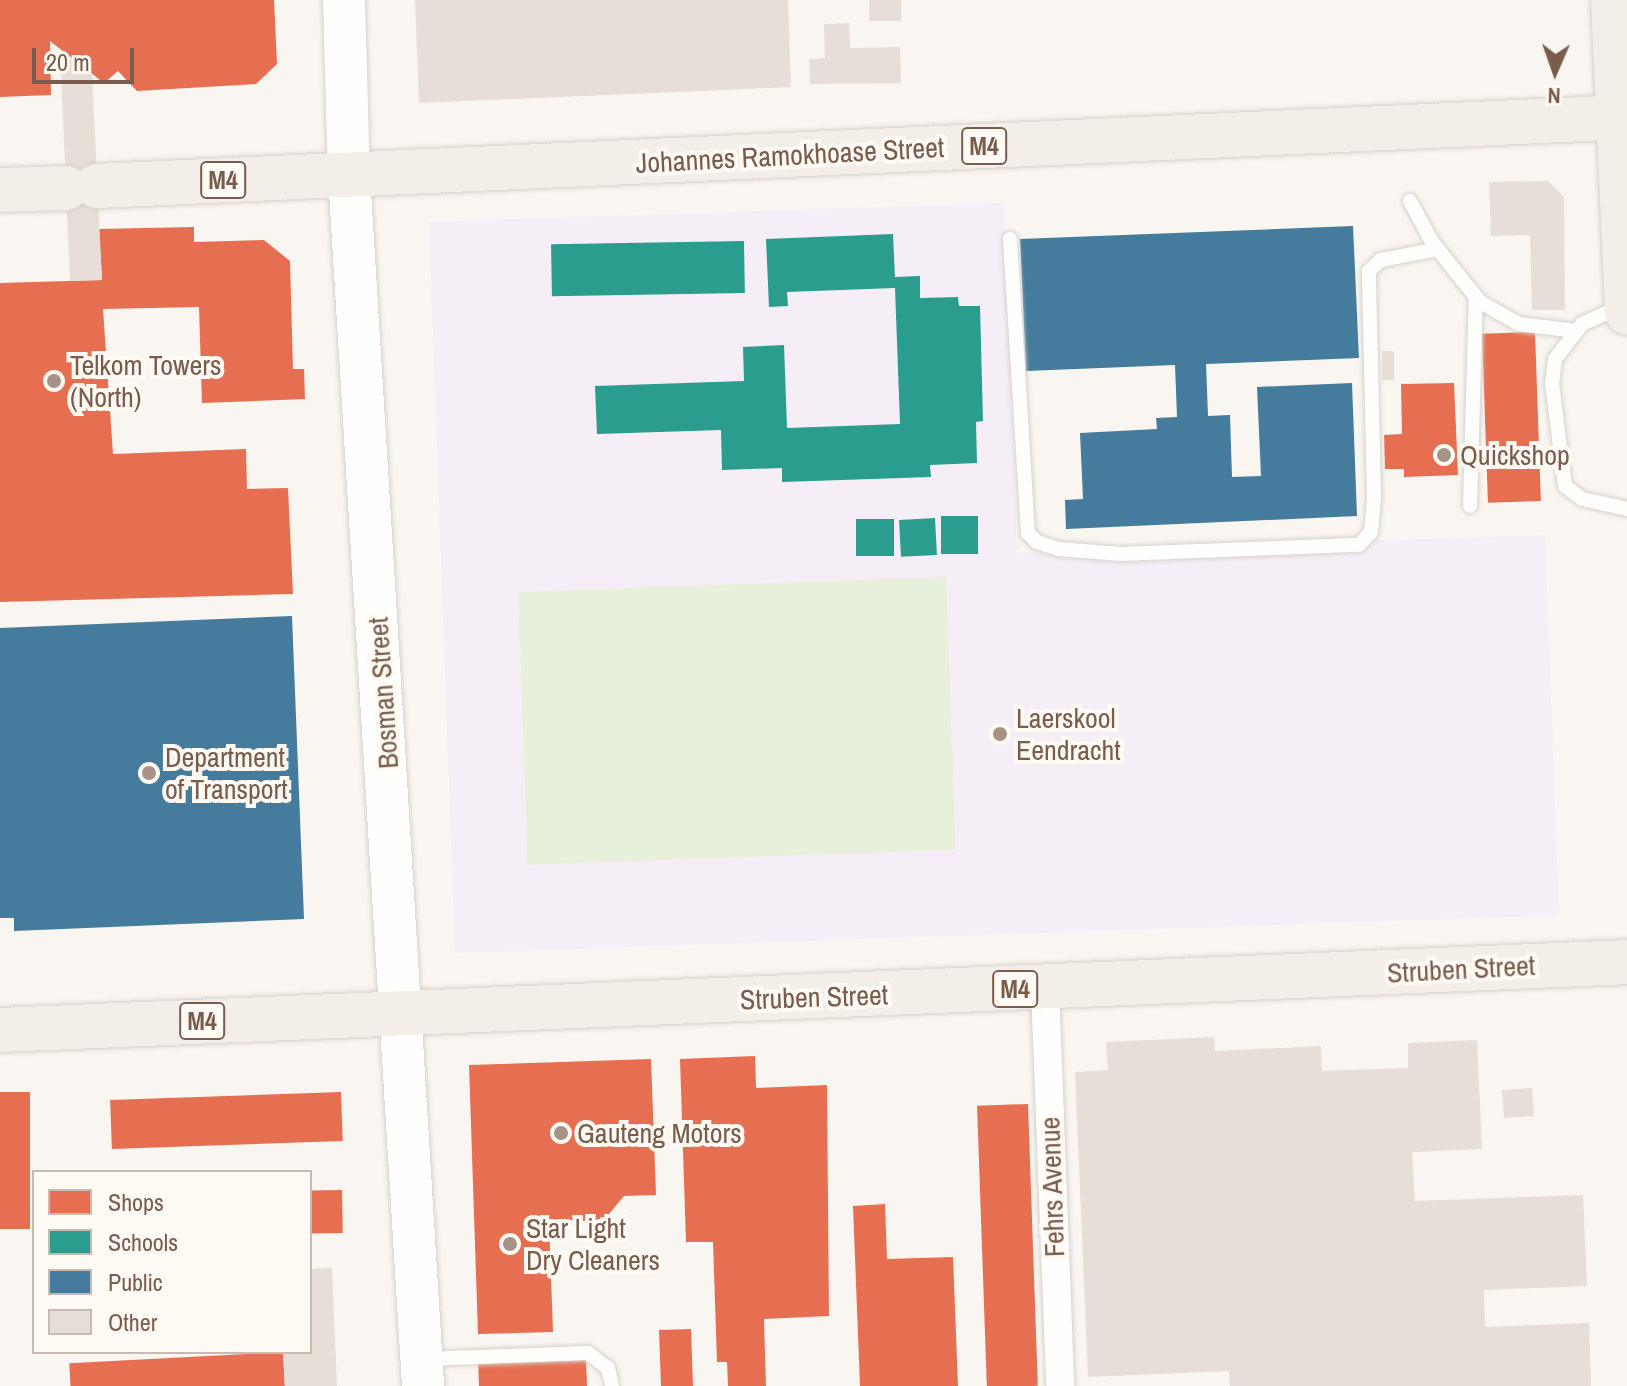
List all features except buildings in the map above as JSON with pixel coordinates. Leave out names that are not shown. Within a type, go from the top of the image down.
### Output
[{"type":"main road","name":"Bosman Street","points":[[344,0],[349,175],[404,1011],[422,1373]]},
{"type":"main road","points":[[1613,0],[1623,118],[1627,313]]},
{"type":"main road","name":"Johannes Ramokhoase Street","points":[[0,190],[1623,118]]},
{"type":"main road","name":"Struben Street","points":[[0,1030],[1627,962]]},
{"type":"street","name":"Fehrs Avenue","points":[[1045,988],[1060,1386]]},
{"type":"lane","points":[[1410,201],[1438,249],[1476,297],[1519,324],[1577,331]]},
{"type":"lane","points":[[1010,239],[1028,533],[1037,542],[1058,549],[1121,554],[1359,545],[1371,532],[1374,496],[1369,271],[1381,260],[1438,249]]},
{"type":"lane","points":[[1470,506],[1476,297]]},
{"type":"lane","points":[[1627,304],[1577,331],[1555,359],[1559,470],[1571,493],[1627,509]]},
{"type":"lane","points":[[422,1373],[588,1353],[608,1368],[612,1386]]},
{"type":"shaded area","name":"Laerskool Eendracht","points":[[1004,203],[1017,553],[1545,535],[1559,915],[455,953],[429,222]]},
{"type":"green space","points":[[946,577],[956,850],[528,865],[518,592]]},
{"type":"place","name":"Telkom Towers (North)","points":[[54,381]]},
{"type":"place","name":"Quickshop","points":[[1444,455]]},
{"type":"place","name":"Laerskool Eendracht","points":[[1000,734]]},
{"type":"place","name":"Department of Transport","points":[[149,773]]},
{"type":"place","name":"Gauteng Motors","points":[[561,1133]]},
{"type":"place","name":"Star Light Dry Cleaners","points":[[510,1244]]}]
